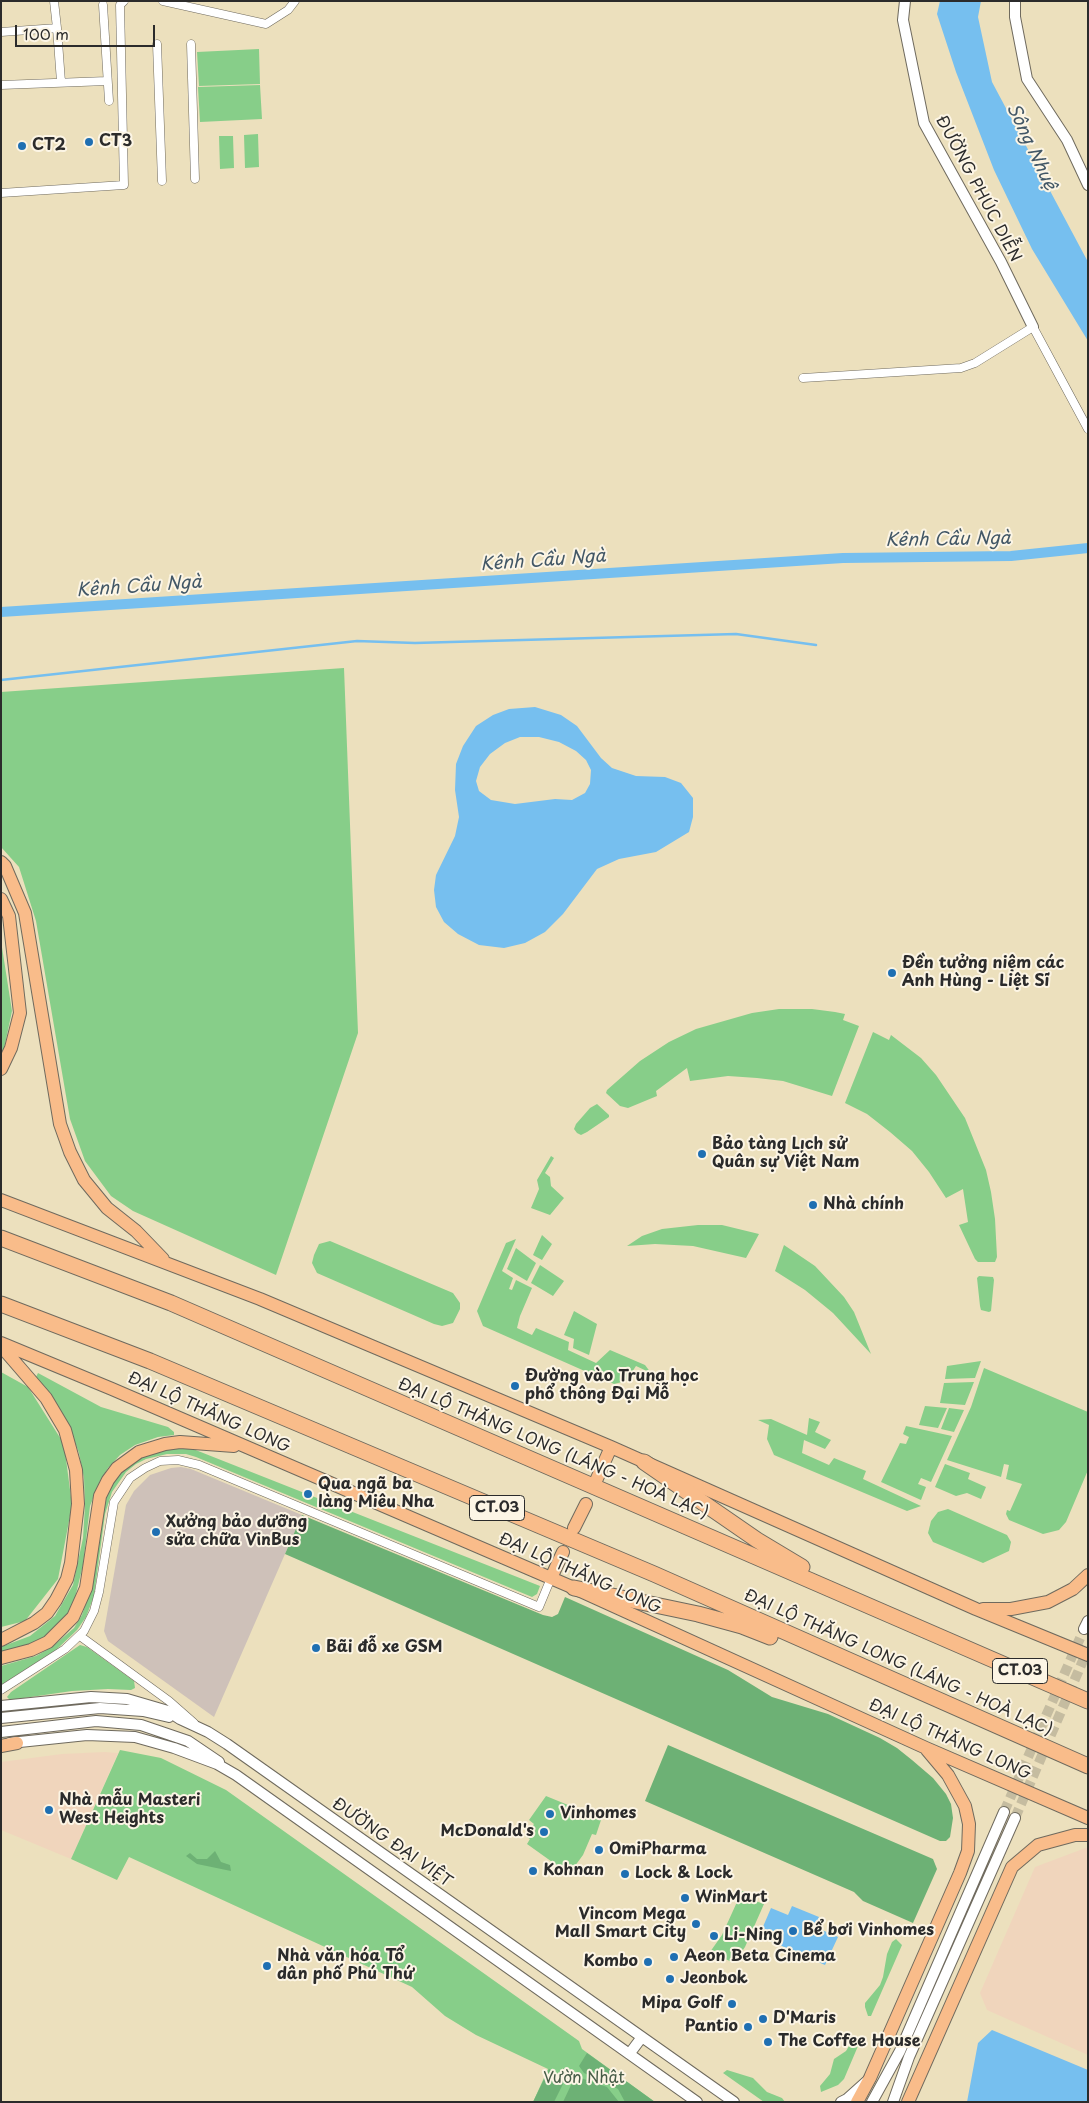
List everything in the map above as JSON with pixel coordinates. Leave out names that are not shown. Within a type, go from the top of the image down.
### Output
[{"type":"highway","name":"ĐẠI LỘ THĂNG LONG (LÁNG - HOÀ LẠC)","points":[[1,1238],[171,1303],[1088,1701]]},
{"type":"highway","name":"ĐẠI LỘ THĂNG LONG (LÁNG - HOÀ LẠC)","points":[[1,1304],[150,1361],[654,1574],[1084,1765]]},
{"type":"highway","points":[[644,1462],[757,1540],[810,1572],[889,1605],[953,1642]]},
{"type":"highway","points":[[574,1588],[671,1608],[742,1626],[794,1646],[929,1705],[988,1722]]},
{"type":"main road","points":[[1,862],[9,873],[25,913],[60,1124],[70,1152],[84,1180],[107,1208],[136,1231],[166,1262]]},
{"type":"main road","points":[[1,898],[8,916],[20,1013],[11,1048],[1,1069]]},
{"type":"main road","points":[[1,1200],[166,1262],[260,1300],[611,1447],[976,1609],[1088,1655]]},
{"type":"main road","points":[[1,1345],[46,1398],[65,1430],[76,1470],[78,1504],[71,1563],[67,1579],[56,1600],[47,1613],[34,1623],[1,1640]]},
{"type":"main road","name":"ĐẠI LỘ THĂNG LONG","points":[[1,1345],[112,1389],[574,1588],[926,1748],[1088,1818]]},
{"type":"main road","points":[[1,1658],[31,1650],[48,1642],[73,1617],[86,1588],[100,1496],[117,1468],[139,1452],[164,1444],[180,1442],[244,1446]]},
{"type":"main road","points":[[595,1483],[611,1447]]},
{"type":"main road","points":[[574,1528],[586,1504]]},
{"type":"main road","points":[[551,1578],[564,1552]]},
{"type":"main road","points":[[976,1609],[1011,1609],[1048,1602],[1073,1590],[1088,1575]]},
{"type":"main road","points":[[1,1744],[17,1743]]},
{"type":"main road","points":[[857,2102],[870,2078],[968,1851],[968,1824],[965,1806],[948,1775],[926,1748]]},
{"type":"main road","points":[[908,2102],[1012,1868],[1038,1845],[1075,1835],[1088,1835]]},
{"type":"street","points":[[54,1],[61,82]]},
{"type":"street","points":[[1,193],[124,185],[120,5],[124,1]]},
{"type":"street","points":[[163,1],[266,24],[288,10],[295,1]]},
{"type":"street","name":"ĐƯỜNG PHÚC DIỄN","points":[[905,1],[903,20],[924,122],[1001,262],[1033,327]]},
{"type":"street","points":[[1015,1],[1015,17],[1027,79],[1067,140],[1088,185]]},
{"type":"street","points":[[103,5],[108,101]]},
{"type":"street","points":[[1,32],[57,28]]},
{"type":"street","points":[[157,44],[162,181]]},
{"type":"street","points":[[191,44],[195,179]]},
{"type":"street","points":[[1,85],[107,81]]},
{"type":"street","points":[[802,378],[961,368],[975,363],[1033,327],[1088,429]]},
{"type":"street","points":[[1,1690],[65,1649],[80,1636],[94,1611],[99,1592],[114,1502],[130,1478],[145,1468],[160,1462],[178,1460],[199,1465],[539,1607],[551,1578]]},
{"type":"street","points":[[80,1636],[170,1701],[198,1727]]},
{"type":"street","name":"ĐƯỜNG ĐẠI VIỆT","points":[[1,1706],[63,1699],[110,1697],[154,1705],[198,1727],[227,1744],[734,2102]]},
{"type":"street","points":[[1,1718],[100,1708],[156,1714],[180,1719]]},
{"type":"street","points":[[1,1732],[96,1720],[141,1725],[188,1741],[208,1752],[236,1775],[697,2102]]},
{"type":"street","points":[[17,1743],[88,1736],[135,1737],[194,1755],[217,1764],[236,1775]]},
{"type":"street","points":[[872,2102],[900,2051],[1004,1812]]},
{"type":"street","points":[[893,2102],[909,2057],[1015,1818]]},
{"type":"street","points":[[630,2053],[642,2037]]},
{"type":"street","points":[[841,2102],[848,2099],[870,2078]]},
{"type":"shaded area","points":[[171,1468],[191,1469],[302,1515],[214,1717],[108,1641],[104,1631],[126,1505],[134,1491],[150,1475]]},
{"type":"shaded area","points":[[118,1753],[71,1859],[1,1830],[1,1762],[62,1754]]},
{"type":"shaded area","points":[[1088,1847],[1088,2055],[987,2010],[980,1993],[1035,1867]]},
{"type":"green space","points":[[259,49],[260,84],[199,86],[197,52]]},
{"type":"green space","points":[[260,85],[262,119],[200,122],[198,87]]},
{"type":"green space","points":[[258,134],[259,167],[245,168],[244,135]]},
{"type":"green space","points":[[219,136],[233,136],[234,168],[220,169]]},
{"type":"green space","points":[[344,668],[358,1033],[276,1275],[133,1211],[111,1196],[85,1161],[70,1119],[36,921],[19,867],[1,847],[1,692]]},
{"type":"green space","points":[[1,941],[12,1011],[4,1049],[1,1054]]},
{"type":"green space","points":[[779,1009],[812,1009],[845,1014],[843,1020],[859,1026],[832,1096],[783,1081],[757,1078],[728,1076],[690,1081],[687,1068],[656,1091],[657,1096],[628,1108],[620,1106],[606,1093],[640,1061],[669,1042],[696,1029],[752,1013]]},
{"type":"green space","points":[[873,1032],[889,1040],[891,1035],[921,1058],[936,1075],[965,1118],[986,1170],[991,1192],[995,1219],[997,1257],[995,1262],[978,1262],[975,1259],[959,1225],[968,1222],[963,1189],[946,1198],[912,1151],[867,1114],[845,1103]]},
{"type":"green space","points":[[597,1104],[609,1117],[581,1135],[577,1133],[574,1129],[576,1124],[590,1108]]},
{"type":"green space","points":[[551,1156],[554,1158],[545,1173],[550,1177],[551,1186],[564,1198],[550,1215],[531,1208],[539,1189],[537,1180]]},
{"type":"green space","points":[[698,1225],[722,1225],[759,1234],[746,1258],[693,1246],[655,1244],[627,1246],[642,1236],[662,1229]]},
{"type":"green space","points":[[542,1235],[552,1244],[542,1260],[533,1255]]},
{"type":"green space","points":[[516,1239],[502,1271],[513,1278],[509,1289],[512,1290],[516,1280],[532,1288],[517,1328],[532,1335],[536,1328],[569,1342],[568,1350],[596,1363],[610,1350],[645,1365],[651,1373],[636,1366],[626,1381],[614,1384],[483,1326],[477,1311],[506,1243]]},
{"type":"green space","points":[[330,1241],[453,1293],[460,1303],[460,1309],[453,1323],[442,1326],[434,1324],[317,1273],[312,1263],[314,1255],[319,1244]]},
{"type":"green space","points":[[784,1245],[815,1266],[844,1297],[854,1312],[871,1354],[833,1313],[805,1290],[775,1271]]},
{"type":"green space","points":[[516,1248],[536,1263],[527,1281],[507,1269]]},
{"type":"green space","points":[[540,1265],[564,1281],[553,1296],[531,1283]]},
{"type":"green space","points":[[979,1276],[993,1277],[994,1280],[991,1311],[989,1312],[981,1310],[977,1278]]},
{"type":"green space","points":[[574,1311],[597,1324],[589,1355],[573,1348],[574,1339],[564,1335]]},
{"type":"green space","points":[[981,1361],[975,1378],[945,1379],[947,1366]]},
{"type":"green space","points":[[984,1368],[1088,1412],[1088,1470],[1066,1522],[1059,1530],[1043,1534],[1009,1520],[1006,1514],[1007,1510],[1010,1511],[1022,1484],[1006,1479],[1009,1465],[1004,1464],[1001,1477],[947,1460],[971,1407]]},
{"type":"green space","points":[[1,1372],[28,1387],[64,1444],[72,1505],[58,1579],[25,1621],[1,1627]]},
{"type":"green space","points":[[38,1373],[101,1407],[168,1427],[174,1432],[174,1435],[158,1437],[135,1445],[120,1455],[108,1468],[100,1481],[90,1506],[83,1565],[74,1602],[67,1615],[45,1637],[31,1645],[1,1652],[1,1647],[30,1636],[55,1616],[73,1585],[83,1538],[84,1478],[79,1453],[70,1429],[36,1377]]},
{"type":"green space","points":[[974,1382],[965,1405],[940,1403],[944,1383]]},
{"type":"green space","points":[[925,1406],[947,1408],[938,1428],[919,1425]]},
{"type":"green space","points":[[949,1408],[964,1410],[954,1432],[941,1429]]},
{"type":"green space","points":[[809,1418],[820,1422],[815,1432],[831,1440],[825,1449],[804,1440],[802,1453],[829,1465],[834,1458],[866,1471],[863,1479],[921,1506],[907,1511],[774,1455],[767,1439],[769,1425],[758,1420],[771,1419],[807,1435]]},
{"type":"green space","points":[[906,1426],[952,1436],[931,1482],[921,1478],[918,1484],[926,1487],[921,1500],[881,1482],[900,1443],[906,1444],[909,1437],[903,1434]]},
{"type":"green space","points":[[188,1447],[540,1586],[537,1594],[532,1597],[196,1457],[186,1454],[167,1454],[146,1459],[136,1464],[126,1472],[112,1492],[105,1514],[94,1596],[86,1617],[77,1630],[56,1650],[1,1685],[1,1666],[36,1656],[52,1647],[74,1628],[82,1615],[90,1591],[103,1500],[116,1475],[151,1451]]},
{"type":"green space","points":[[945,1464],[970,1473],[968,1479],[986,1487],[981,1499],[967,1493],[956,1496],[935,1487]]},
{"type":"green space","points":[[948,1509],[1007,1535],[1011,1542],[1009,1551],[983,1563],[933,1542],[928,1533],[931,1521],[938,1512]]},
{"type":"green space","points":[[302,1515],[543,1615],[552,1617],[558,1614],[565,1597],[728,1670],[772,1697],[828,1714],[880,1738],[912,1760],[933,1778],[946,1794],[951,1804],[953,1818],[950,1837],[946,1841],[940,1841],[285,1554]]},
{"type":"green space","points":[[80,1645],[87,1647],[134,1681],[135,1688],[131,1690],[72,1691],[10,1700],[7,1697],[11,1692]]},
{"type":"green space","points":[[668,1745],[933,1859],[937,1869],[913,1923],[863,1901],[854,1892],[645,1801]]},
{"type":"green space","name":"Vườn Nhật","points":[[120,1750],[161,1758],[226,1790],[579,2041],[582,2049],[655,2102],[533,2102],[548,2069],[476,2035],[445,2016],[412,1987],[129,1857],[117,1880],[71,1859]]},
{"type":"green space","points":[[546,1796],[568,1805],[565,1811],[571,1814],[571,1816],[580,1819],[583,1812],[601,1820],[596,1835],[592,1834],[583,1855],[569,1874],[527,1844],[530,1839],[525,1836],[534,1824],[529,1820]]},
{"type":"green space","points":[[215,1851],[221,1862],[230,1865],[231,1871],[197,1864],[186,1856],[190,1853],[197,1859],[207,1859]]},
{"type":"green space","points":[[742,1891],[755,1895],[753,1900],[764,1904],[745,1947],[734,1963],[710,1952],[722,1935]]},
{"type":"green space","points":[[896,1939],[902,1945],[871,2016],[868,2016],[865,2003],[880,1985],[887,1954],[892,1942]]},
{"type":"green space","points":[[861,2039],[844,2079],[838,2085],[821,2092],[820,2086],[830,2074],[834,2059],[846,2051],[852,2041]]},
{"type":"green space","points":[[587,2053],[655,2102],[625,2102],[618,2089],[584,2073],[579,2066]]},
{"type":"green space","points":[[564,2068],[563,2084],[554,2102],[533,2102],[549,2069],[558,2074]]},
{"type":"green space","points":[[727,2070],[753,2078],[767,2092],[782,2098],[785,2102],[764,2102],[723,2073]]},
{"type":"green space","points":[[581,2078],[607,2087],[619,2102],[563,2102],[571,2085]]},
{"type":"water","points":[[940,1],[981,1],[978,17],[992,82],[1088,262],[1088,341],[1032,249],[994,170],[956,72],[937,14]]},
{"type":"water","points":[[535,707],[561,715],[577,726],[601,758],[612,768],[636,776],[665,777],[681,783],[693,798],[693,817],[689,832],[656,852],[619,859],[597,869],[563,914],[545,932],[525,943],[504,948],[479,945],[458,934],[444,922],[436,907],[434,890],[436,875],[455,836],[459,817],[455,790],[456,764],[463,746],[476,726],[493,715],[509,709]],"holes":[[[520,737],[539,737],[559,742],[576,751],[586,760],[591,770],[590,784],[585,793],[572,800],[555,799],[515,804],[491,800],[479,791],[476,781],[480,767],[490,754],[505,743]]]},
{"type":"water","name":"Bể bơi Vinhomes","points":[[792,1906],[819,1917],[815,1927],[838,1937],[825,1965],[759,1936],[771,1908],[788,1915]]},
{"type":"water","points":[[992,2030],[1088,2070],[1088,2102],[967,2102],[978,2043]]},
{"type":"waterway","name":"Kênh Cầu Ngà","points":[[1,612],[843,558],[1011,556],[1088,548]]},
{"type":"waterway","points":[[1,680],[357,641],[415,643],[736,634],[816,645]]},
{"type":"tunnel","points":[[1004,1812],[1084,1629]]},
{"type":"tunnel","points":[[1015,1818],[1088,1649]]},
{"type":"place","name":"CT3","points":[[89,142]]},
{"type":"place","name":"CT2","points":[[22,146]]},
{"type":"place","name":"Đền tưởng niệm các Anh Hùng - Liệt Sĩ","points":[[892,973]]},
{"type":"place","name":"Bảo tàng Lịch sử Quân sự Việt Nam","points":[[702,1154]]},
{"type":"place","name":"Nhà chính","points":[[813,1205]]},
{"type":"place","name":"Đường vào Trung học phổ thông Đại Mỗ","points":[[515,1386]]},
{"type":"place","name":"Qua ngã ba làng Miêu Nha","points":[[308,1494]]},
{"type":"place","name":"Xưởng bảo dưỡng sửa chữa VinBus","points":[[156,1532]]},
{"type":"place","name":"Bãi đỗ xe GSM","points":[[316,1648]]},
{"type":"place","name":"Nhà mẫu Masteri West Heights","points":[[49,1810]]},
{"type":"place","name":"Vinhomes","points":[[550,1814]]},
{"type":"place","name":"McDonald's","points":[[544,1832]]},
{"type":"place","name":"OmiPharma","points":[[599,1850]]},
{"type":"place","name":"Kohnan","points":[[533,1871]]},
{"type":"place","name":"Lock & Lock","points":[[625,1874]]},
{"type":"place","name":"WinMart","points":[[685,1898]]},
{"type":"place","name":"Vincom Mega Mall Smart City","points":[[696,1924]]},
{"type":"place","name":"Bể bơi Vinhomes","points":[[793,1931]]},
{"type":"place","name":"Li-Ning","points":[[714,1936]]},
{"type":"place","name":"Aeon Beta Cinema","points":[[674,1957]]},
{"type":"place","name":"Kombo","points":[[648,1962]]},
{"type":"place","name":"Nhà văn hóa Tổ dân phố Phú Thứ","points":[[267,1966]]},
{"type":"place","name":"Jeonbok","points":[[670,1979]]},
{"type":"place","name":"Mipa Golf","points":[[732,2004]]},
{"type":"place","name":"D'Maris","points":[[763,2019]]},
{"type":"place","name":"Pantio","points":[[748,2027]]},
{"type":"place","name":"The Coffee House","points":[[768,2042]]},
{"type":"water label","name":"Sông Nhuệ","points":[[1031,147]]}]
